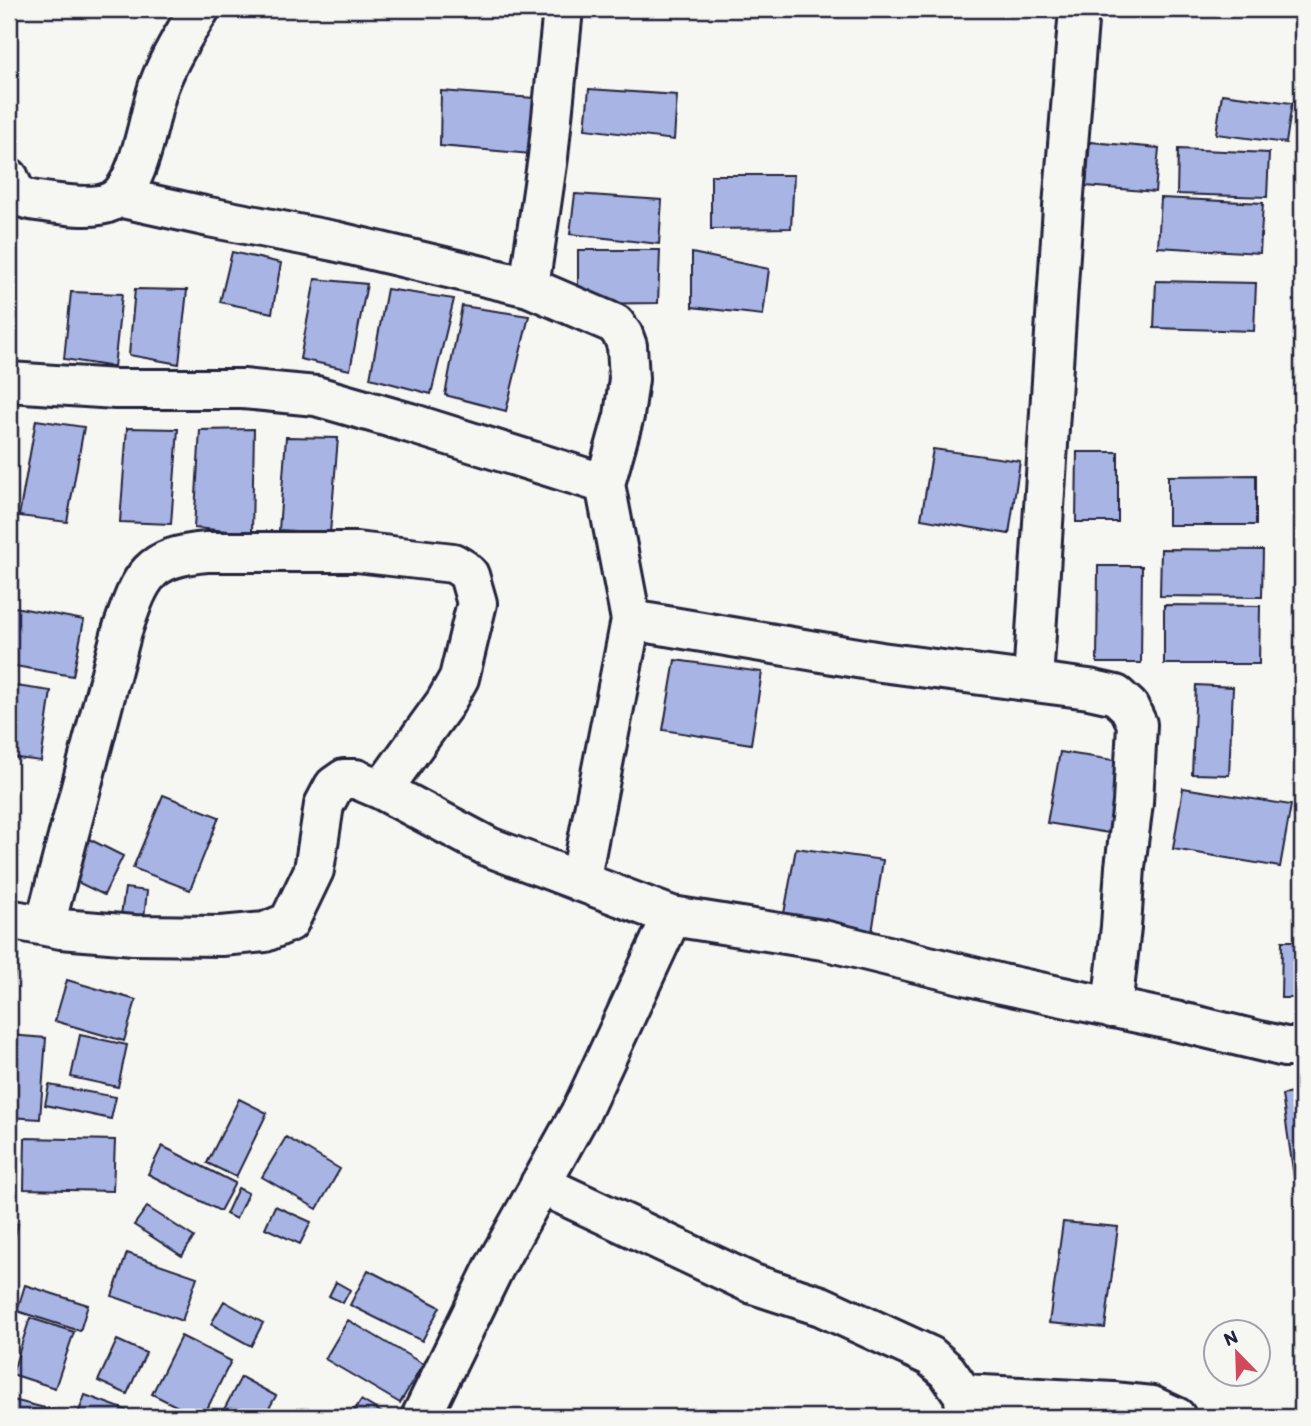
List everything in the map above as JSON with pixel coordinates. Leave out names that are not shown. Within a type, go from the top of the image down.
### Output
[{"type":"street","points":[[9,178],[13,191],[21,197],[33,200],[97,205],[118,197],[132,178],[159,86],[181,40],[200,9]]},
{"type":"street","points":[[529,287],[548,156],[563,9]]},
{"type":"street","points":[[1033,681],[1063,207],[1079,9]]},
{"type":"street","points":[[118,197],[334,241],[529,287],[615,324],[623,335],[627,346],[629,379],[624,416],[605,484],[631,621],[580,882]]},
{"type":"street","points":[[9,382],[116,388],[243,389],[316,396],[605,484]]},
{"type":"street","points":[[382,790],[445,703],[459,678],[477,603],[469,575],[453,563],[356,552],[207,552],[184,554],[167,560],[152,568],[134,597],[27,922],[61,929],[221,936],[265,932],[289,922],[314,870],[324,805],[334,786],[344,779],[356,779],[489,847],[672,916],[823,940],[1002,984],[1286,1046],[1302,1047]]},
{"type":"street","points":[[631,621],[881,662],[1033,681],[1116,695],[1129,707],[1137,724],[1133,803],[1112,1008]]},
{"type":"street","points":[[421,1417],[494,1268],[582,1110],[672,916]]},
{"type":"street","points":[[540,1184],[753,1283],[821,1306],[930,1356],[947,1371],[965,1406],[1152,1406],[1176,1417]]},
{"type":"building","points":[[589,89],[677,95],[674,140],[585,129]]},
{"type":"building","points":[[441,91],[534,98],[531,154],[440,146]]},
{"type":"building","points":[[1222,94],[1292,103],[1286,143],[1216,134]]},
{"type":"building","points":[[1090,142],[1159,148],[1155,192],[1086,186]]},
{"type":"building","points":[[1178,149],[1269,153],[1267,197],[1177,194]]},
{"type":"building","points":[[711,175],[794,175],[791,228],[711,229]]},
{"type":"building","points":[[575,194],[662,200],[659,244],[570,234]]},
{"type":"building","points":[[1161,198],[1263,203],[1260,253],[1158,247]]},
{"type":"building","points":[[578,250],[660,250],[658,303],[578,304]]},
{"type":"building","points":[[232,252],[281,263],[272,313],[220,302]]},
{"type":"building","points":[[692,253],[769,269],[763,315],[692,307]]},
{"type":"building","points":[[315,279],[367,284],[350,370],[300,359]]},
{"type":"building","points":[[1156,281],[1256,283],[1254,331],[1154,328]]},
{"type":"building","points":[[135,289],[187,290],[179,364],[129,355]]},
{"type":"building","points":[[387,289],[454,299],[431,394],[370,378]]},
{"type":"building","points":[[71,292],[122,294],[114,367],[64,359]]},
{"type":"building","points":[[462,306],[529,316],[506,411],[445,395]]},
{"type":"building","points":[[36,420],[84,427],[67,522],[19,516]]},
{"type":"building","points":[[127,428],[178,429],[171,524],[120,522]]},
{"type":"building","points":[[254,429],[252,533],[194,528],[200,430]]},
{"type":"building","points":[[286,437],[338,438],[330,533],[279,530]]},
{"type":"building","points":[[933,449],[1020,461],[1009,534],[921,519]]},
{"type":"building","points":[[1077,452],[1118,452],[1118,522],[1076,522]]},
{"type":"building","points":[[1256,475],[1256,525],[1168,525],[1168,476]]},
{"type":"building","points":[[1161,549],[1263,550],[1262,597],[1160,596]]},
{"type":"building","points":[[1098,566],[1142,566],[1141,663],[1097,663]]},
{"type":"building","points":[[1164,605],[1260,606],[1259,664],[1164,664]]},
{"type":"building","points":[[9,606],[84,620],[73,676],[9,665]]},
{"type":"building","points":[[675,660],[762,672],[751,744],[663,730]]},
{"type":"building","points":[[9,685],[51,691],[41,761],[9,757]]},
{"type":"building","points":[[1196,685],[1233,687],[1229,775],[1192,774]]},
{"type":"building","points":[[1060,752],[1127,762],[1115,834],[1047,823]]},
{"type":"building","points":[[1183,788],[1291,805],[1280,867],[1173,849]]},
{"type":"building","points":[[163,795],[219,817],[190,890],[133,868]]},
{"type":"building","points":[[81,835],[123,856],[104,895],[61,874]]},
{"type":"building","points":[[796,848],[883,860],[872,933],[783,919]]},
{"type":"building","points":[[125,888],[147,891],[144,918],[121,915]]},
{"type":"building","points":[[1282,941],[1302,941],[1302,998],[1281,998]]},
{"type":"building","points":[[9,954],[18,955],[9,1010]]},
{"type":"building","points":[[67,980],[136,1000],[124,1041],[55,1021]]},
{"type":"building","points":[[9,1035],[46,1038],[40,1119],[9,1117]]},
{"type":"building","points":[[80,1035],[127,1045],[118,1087],[71,1077]]},
{"type":"building","points":[[49,1085],[116,1097],[111,1119],[45,1105]]},
{"type":"building","points":[[1302,1091],[1302,1176],[1294,1177],[1282,1095]]},
{"type":"building","points":[[239,1099],[267,1113],[236,1177],[207,1163]]},
{"type":"building","points":[[286,1137],[340,1169],[317,1209],[262,1177]]},
{"type":"building","points":[[25,1138],[115,1140],[113,1191],[24,1189]]},
{"type":"building","points":[[162,1146],[235,1183],[220,1211],[148,1174]]},
{"type":"building","points":[[238,1188],[248,1193],[236,1219],[226,1214]]},
{"type":"building","points":[[275,1206],[311,1222],[300,1244],[265,1228]]},
{"type":"building","points":[[147,1207],[194,1237],[182,1256],[134,1225]]},
{"type":"building","points":[[9,1222],[18,1224],[9,1259]]},
{"type":"building","points":[[1063,1222],[1118,1227],[1105,1328],[1049,1323]]},
{"type":"building","points":[[127,1253],[197,1277],[182,1321],[112,1296]]},
{"type":"building","points":[[368,1270],[440,1307],[422,1341],[350,1305]]},
{"type":"building","points":[[336,1282],[350,1290],[343,1303],[329,1296]]},
{"type":"building","points":[[25,1285],[88,1305],[80,1331],[17,1311]]},
{"type":"building","points":[[224,1301],[263,1323],[251,1346],[211,1324]]},
{"type":"building","points":[[30,1318],[74,1332],[55,1388],[12,1374]]},
{"type":"building","points":[[348,1320],[423,1364],[400,1403],[325,1359]]},
{"type":"building","points":[[181,1336],[231,1361],[203,1417],[152,1394]]},
{"type":"building","points":[[117,1340],[146,1353],[127,1394],[98,1381]]},
{"type":"building","points":[[241,1377],[276,1396],[264,1417],[220,1417]]},
{"type":"building","points":[[85,1395],[126,1410],[123,1417],[77,1417]]},
{"type":"building","points":[[9,1399],[53,1410],[51,1417],[9,1417]]},
{"type":"building","points":[[361,1400],[389,1417],[350,1417]]}]
